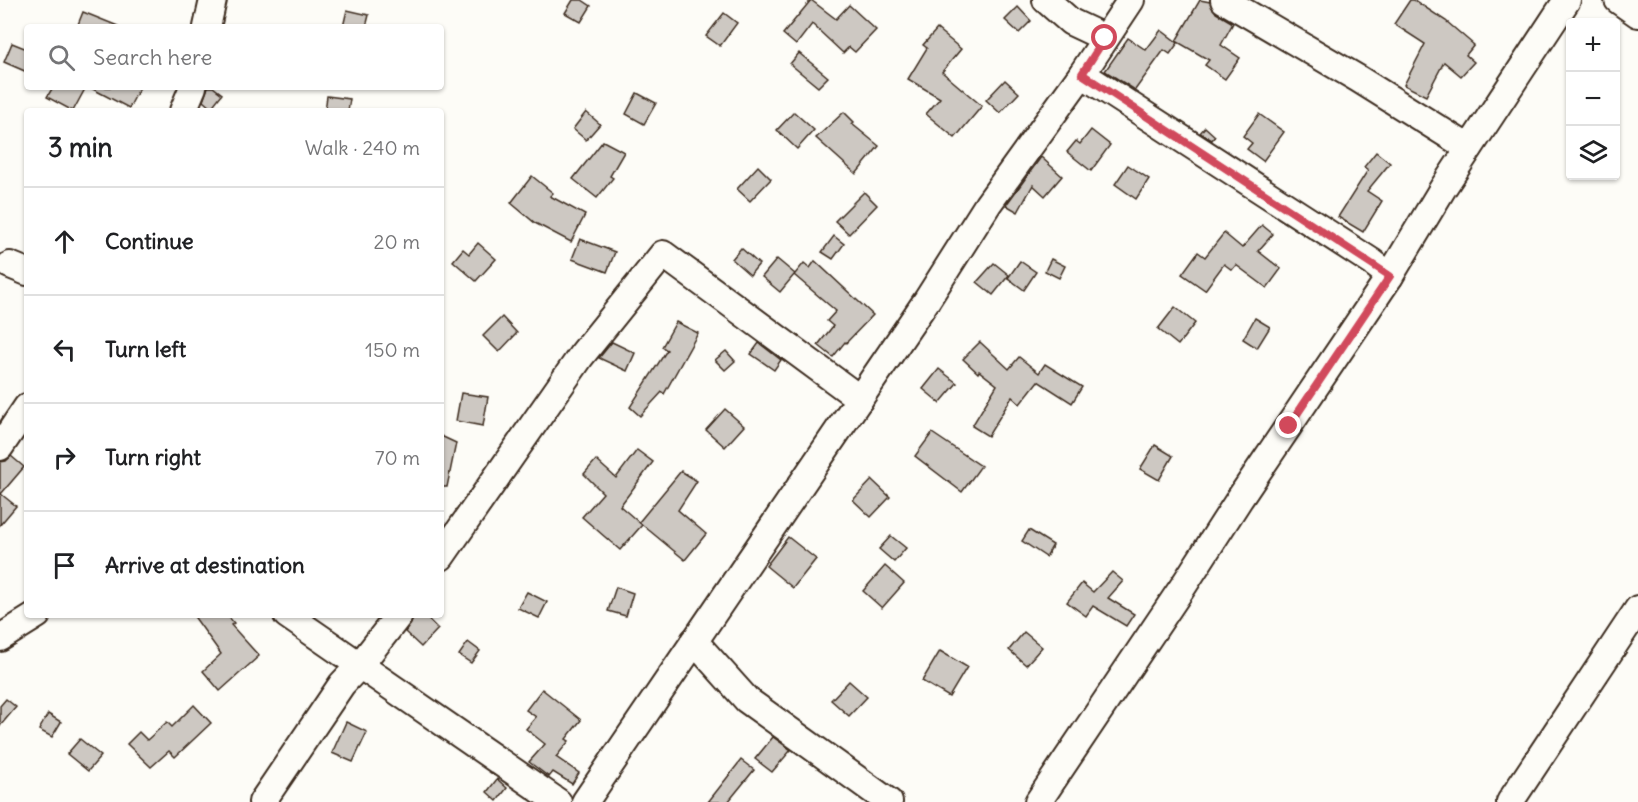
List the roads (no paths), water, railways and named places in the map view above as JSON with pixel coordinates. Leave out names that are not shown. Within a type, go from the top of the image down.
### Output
[{"type":"street","points":[[208,24],[213,0]]},
{"type":"street","points":[[1046,0],[1071,22],[1105,38]]},
{"type":"street","points":[[585,802],[927,300],[988,204],[1082,74],[1131,0]]},
{"type":"street","points":[[1224,0],[1357,78],[1469,148]]},
{"type":"street","points":[[1038,802],[1390,276],[1469,148],[1567,0]]},
{"type":"street","points":[[1618,0],[1638,14]]},
{"type":"street","points":[[1082,74],[1390,276]]},
{"type":"street","points":[[184,108],[192,90]]},
{"type":"street","points":[[444,553],[580,356],[663,254],[860,399]]},
{"type":"street","points":[[0,447],[24,411]]},
{"type":"street","points":[[1509,802],[1638,609]]},
{"type":"street","points":[[0,638],[33,618]]},
{"type":"street","points":[[291,618],[558,802]]},
{"type":"street","points":[[262,802],[342,684],[397,618]]},
{"type":"street","points":[[694,640],[747,700],[889,802]]}]
